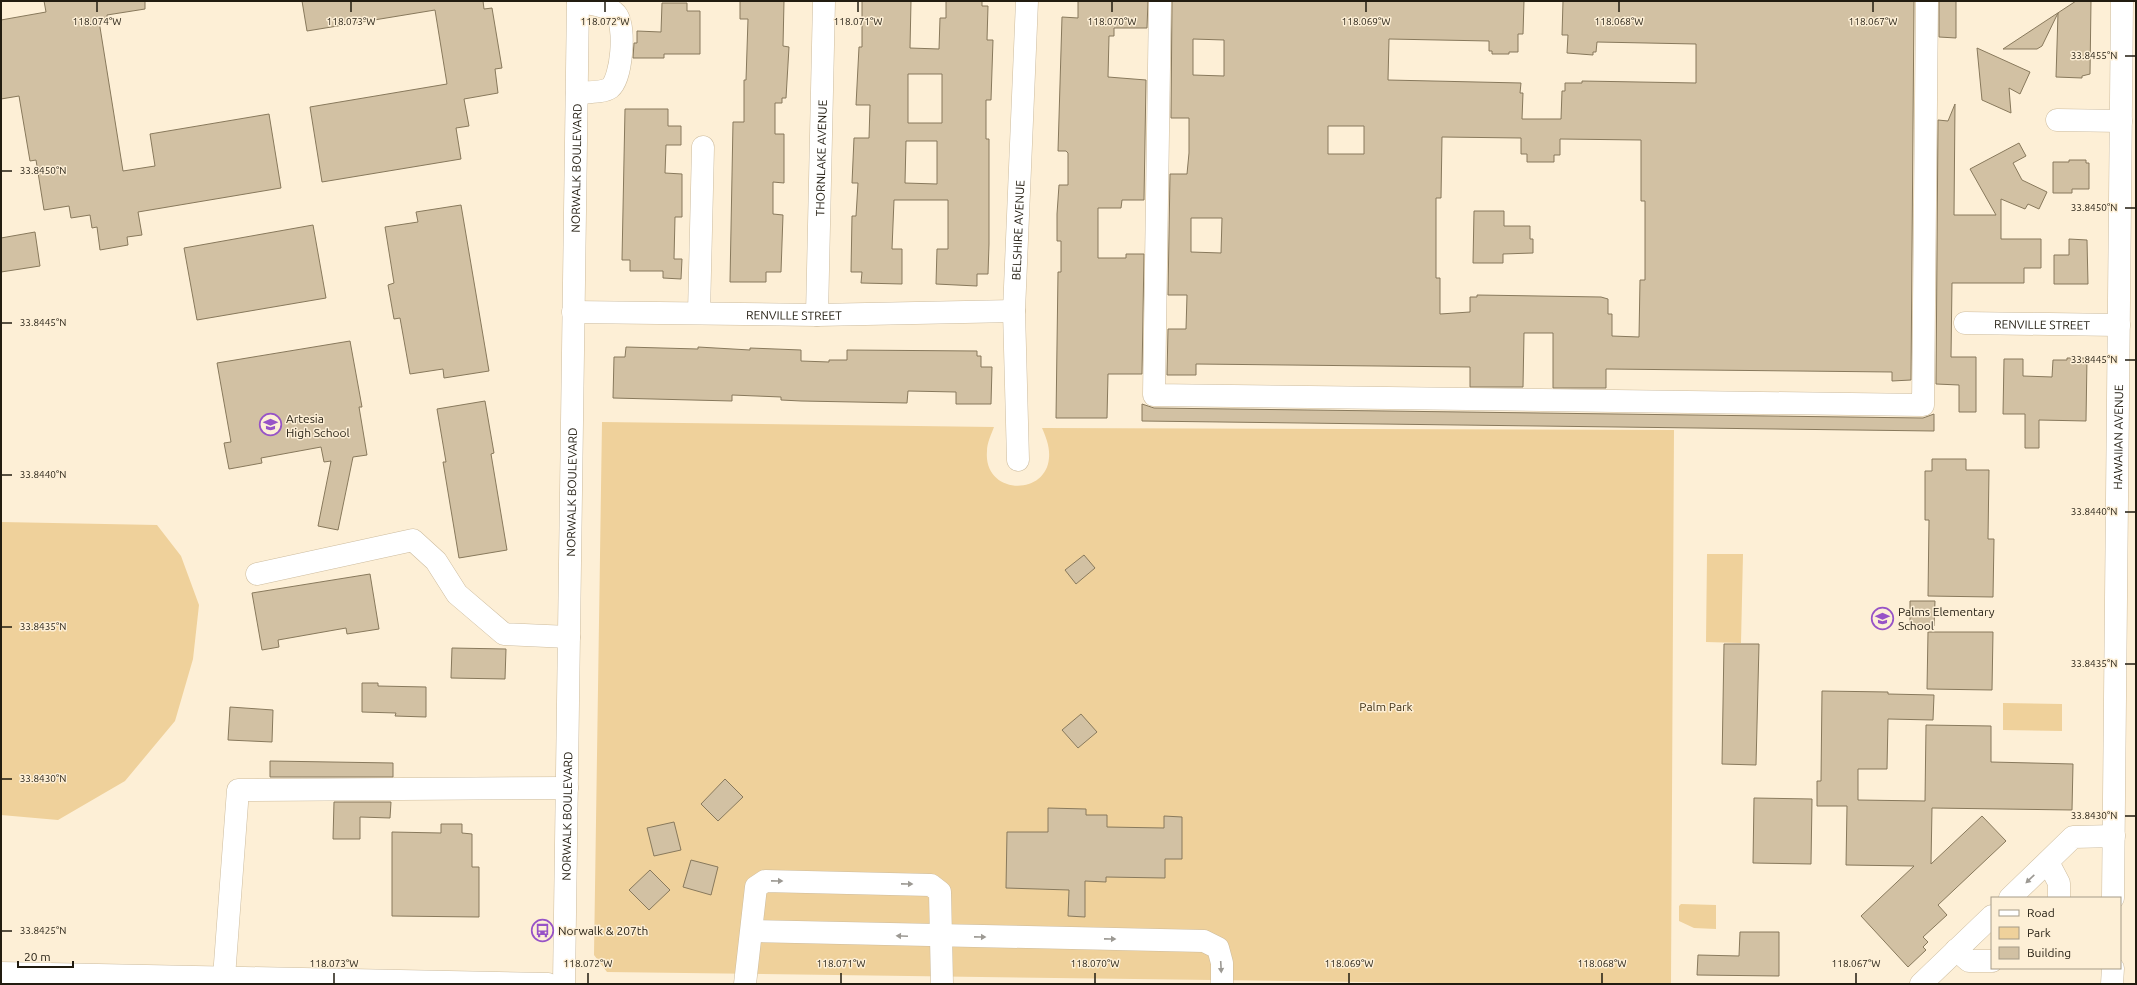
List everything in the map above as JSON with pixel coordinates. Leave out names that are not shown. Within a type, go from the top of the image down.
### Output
[{"type":"street","name":"NORWALK BOULEVARD","points":[[564,984],[578,1]]},
{"type":"street","points":[[576,93],[608,90],[615,83],[619,72],[621,28],[616,15],[609,9],[578,1]]},
{"type":"street","name":"THORNLAKE AVENUE","points":[[817,314],[824,1]]},
{"type":"street","name":"BELSHIRE AVENUE","points":[[1018,460],[1014,311],[1027,1]]},
{"type":"street","points":[[1160,1],[1154,395],[1923,405],[1927,1]]},
{"type":"street","name":"HAWAIIAN AVENUE","points":[[2113,897],[2122,1]]},
{"type":"street","points":[[2057,120],[2121,122]]},
{"type":"street","points":[[699,313],[703,147]]},
{"type":"street","name":"RENVILLE STREET","points":[[574,312],[817,314],[1014,311]]},
{"type":"street","name":"RENVILLE STREET","points":[[1965,323],[2119,324]]},
{"type":"street","points":[[257,574],[413,540],[436,560],[457,594],[504,634],[569,637]]},
{"type":"street","points":[[224,977],[238,790],[567,788]]},
{"type":"street","points":[[2011,897],[2073,838],[2114,836]]},
{"type":"street","points":[[2048,862],[2059,882],[2059,897]]},
{"type":"street","points":[[745,984],[748,948],[753,932],[756,887],[766,881],[930,885],[940,892],[942,984]]},
{"type":"street","points":[[1921,984],[1991,917]]},
{"type":"street","points":[[753,932],[941,937],[1204,941],[1218,948],[1222,963],[1222,984]]},
{"type":"street","points":[[1956,950],[1970,961],[1991,961]]},
{"type":"street","points":[[2112,984],[2113,969]]},
{"type":"street","points":[[1,973],[224,977],[328,981],[548,984]]},
{"type":"green space","name":"Palm Park","points":[[602,422],[994,427],[987,448],[988,466],[995,476],[1004,483],[1015,486],[1027,485],[1037,480],[1045,471],[1049,458],[1049,450],[1042,428],[1674,430],[1671,984],[1516,984],[607,972],[594,955]]},
{"type":"green space","points":[[1,522],[157,525],[181,556],[199,605],[193,659],[175,721],[125,781],[58,820],[1,815]]},
{"type":"green space","points":[[1707,554],[1743,554],[1741,643],[1706,642]]},
{"type":"green space","points":[[2003,703],[2062,704],[2062,731],[2003,730]]},
{"type":"green space","points":[[1681,904],[1716,905],[1716,929],[1694,928],[1679,921],[1679,906]]},
{"type":"building","points":[[44,1],[145,1],[145,9],[107,15],[107,19],[99,21],[123,171],[155,166],[150,134],[269,114],[281,188],[138,212],[142,235],[127,237],[128,245],[100,250],[97,227],[92,228],[90,215],[71,218],[69,206],[44,210],[36,160],[30,161],[19,96],[1,99],[1,20],[46,12]]},
{"type":"building","points":[[302,1],[483,1],[484,9],[492,8],[502,68],[495,69],[498,93],[464,99],[469,126],[456,128],[461,159],[322,182],[310,107],[447,84],[435,10],[307,31]]},
{"type":"building","points":[[740,1],[784,1],[783,46],[789,47],[786,98],[782,98],[782,103],[775,103],[775,134],[784,134],[784,183],[773,182],[773,214],[783,215],[781,272],[766,272],[766,282],[730,282],[733,122],[744,122],[744,80],[746,80],[748,19],[740,19]]},
{"type":"building","points":[[862,1],[911,1],[910,48],[939,49],[940,18],[946,18],[946,1],[982,1],[982,6],[988,6],[987,40],[993,40],[991,100],[986,100],[986,139],[989,139],[988,274],[977,274],[977,286],[936,284],[937,249],[948,249],[948,200],[894,200],[892,249],[902,249],[902,284],[861,283],[862,272],[851,272],[852,216],[856,216],[858,183],[852,183],[854,138],[869,138],[870,105],[856,105],[859,47],[862,47]],"holes":[[[908,74],[942,74],[942,123],[908,123]],[[906,141],[937,141],[937,184],[905,183]]]},
{"type":"building","points":[[1078,1],[1148,1],[1147,28],[1114,28],[1114,36],[1109,36],[1108,77],[1146,80],[1144,200],[1122,200],[1121,208],[1098,208],[1098,258],[1126,258],[1126,254],[1144,254],[1142,374],[1108,374],[1107,418],[1056,418],[1058,272],[1061,272],[1061,241],[1057,241],[1057,214],[1059,185],[1068,185],[1068,153],[1066,151],[1058,151],[1062,17],[1078,18]]},
{"type":"building","points":[[1172,1],[1524,1],[1523,34],[1518,34],[1518,52],[1509,52],[1509,54],[1492,54],[1492,51],[1489,51],[1489,41],[1389,39],[1388,80],[1521,83],[1520,93],[1523,93],[1522,119],[1561,119],[1562,91],[1565,91],[1565,83],[1582,83],[1582,81],[1696,83],[1696,44],[1597,42],[1596,52],[1593,52],[1593,55],[1567,53],[1568,35],[1562,35],[1563,1],[1914,1],[1911,380],[1892,381],[1892,372],[1606,369],[1606,388],[1553,388],[1553,333],[1524,333],[1523,387],[1470,387],[1470,367],[1196,364],[1196,375],[1167,375],[1168,329],[1186,329],[1187,295],[1168,295],[1170,174],[1187,174],[1189,153],[1189,118],[1171,118]],"holes":[[[1193,39],[1224,40],[1224,76],[1193,75]],[[1328,126],[1364,126],[1364,154],[1328,154]],[[1442,137],[1521,138],[1521,154],[1527,154],[1527,162],[1554,162],[1554,155],[1560,155],[1560,139],[1641,140],[1641,201],[1645,201],[1645,280],[1640,280],[1639,337],[1612,336],[1612,314],[1608,314],[1608,299],[1601,297],[1477,295],[1477,297],[1470,297],[1470,312],[1440,314],[1440,278],[1436,278],[1436,198],[1441,198]],[[1191,218],[1222,218],[1221,253],[1191,252]]]},
{"type":"building","points":[[1939,1],[1956,1],[1956,38],[1939,37]]},
{"type":"building","points":[[2076,1],[2091,1],[2090,74],[2082,76],[2082,78],[2056,77],[2058,13],[2042,46],[2037,49],[2003,49]]},
{"type":"building","points":[[662,3],[687,3],[687,11],[700,11],[700,54],[664,54],[664,58],[633,58],[634,43],[637,43],[637,31],[661,32]]},
{"type":"building","points":[[1977,48],[2030,72],[2020,94],[2009,88],[2011,113],[1982,100]]},
{"type":"building","points":[[1955,104],[1954,215],[1996,215],[1970,169],[2019,143],[2026,156],[2013,163],[2022,180],[2047,192],[2039,209],[2028,204],[2025,209],[2001,199],[2001,239],[2041,239],[2041,268],[2024,268],[2024,283],[1952,283],[1951,357],[1976,357],[1976,412],[1959,412],[1959,385],[1936,384],[1938,120],[1948,121]]},
{"type":"building","points":[[625,109],[668,109],[668,126],[681,126],[681,145],[666,145],[665,173],[682,174],[682,217],[675,217],[674,259],[682,259],[681,279],[663,278],[663,271],[630,271],[630,260],[622,260]]},
{"type":"building","points":[[2069,160],[2086,160],[2086,163],[2089,163],[2089,189],[2072,189],[2072,193],[2053,193],[2053,162],[2069,162]]},
{"type":"building","points":[[461,205],[489,371],[444,378],[443,369],[410,374],[400,318],[394,319],[388,285],[394,283],[385,227],[418,222],[416,212]]},
{"type":"building","points":[[1474,211],[1504,211],[1504,226],[1530,226],[1530,239],[1533,239],[1533,253],[1503,254],[1503,263],[1473,263]]},
{"type":"building","points":[[313,225],[326,298],[197,320],[184,248]]},
{"type":"building","points":[[35,232],[40,266],[1,272],[1,238]]},
{"type":"building","points":[[2069,239],[2087,240],[2088,284],[2054,284],[2054,255],[2069,255]]},
{"type":"building","points":[[350,341],[362,407],[359,407],[367,455],[353,457],[338,530],[318,526],[331,461],[324,462],[321,447],[261,458],[262,463],[229,469],[224,443],[231,442],[217,363]]},
{"type":"building","points":[[626,347],[698,349],[698,347],[750,350],[750,348],[801,350],[801,361],[829,362],[829,360],[847,360],[847,350],[977,351],[977,356],[981,356],[981,367],[992,367],[991,404],[956,404],[956,392],[908,391],[907,403],[801,401],[781,400],[781,397],[732,395],[732,401],[613,398],[614,357],[625,357]]},
{"type":"building","points":[[2067,358],[2087,358],[2086,421],[2039,420],[2039,448],[2025,448],[2025,414],[2003,414],[2004,359],[2023,359],[2023,376],[2052,377],[2053,360],[2067,360]]},
{"type":"building","points":[[485,401],[494,453],[491,454],[507,550],[459,558],[443,462],[446,462],[437,409]]},
{"type":"building","points":[[1142,404],[1154,408],[1923,418],[1934,414],[1934,431],[1142,421]]},
{"type":"building","points":[[1932,459],[1966,459],[1966,470],[1989,470],[1988,539],[1994,539],[1993,597],[1928,596],[1929,520],[1925,520],[1925,471],[1932,471]]},
{"type":"building","points":[[1084,555],[1095,568],[1076,584],[1065,570]]},
{"type":"building","points":[[370,574],[379,629],[347,634],[346,628],[278,640],[279,647],[262,650],[252,593]]},
{"type":"building","points":[[1910,601],[1935,601],[1934,626],[1910,626]]},
{"type":"building","points":[[1928,632],[1993,632],[1992,690],[1927,689]]},
{"type":"building","points":[[1724,644],[1759,644],[1756,765],[1722,764]]},
{"type":"building","points":[[452,648],[506,649],[505,679],[451,678]]},
{"type":"building","points":[[362,683],[378,683],[378,686],[426,687],[426,717],[395,716],[396,713],[362,712]]},
{"type":"building","points":[[1822,691],[1888,692],[1888,694],[1934,695],[1933,720],[1888,719],[1887,769],[1858,769],[1858,800],[1925,801],[1926,725],[1991,726],[1991,762],[2073,764],[2072,810],[1932,808],[1931,864],[1982,816],[2006,841],[1938,905],[1947,915],[1923,937],[1928,942],[1923,947],[1926,950],[1908,967],[1861,916],[1914,866],[1846,865],[1847,806],[1817,806],[1817,781],[1821,781]]},
{"type":"building","points":[[230,707],[273,710],[272,742],[228,740]]},
{"type":"building","points":[[1081,714],[1097,732],[1078,748],[1062,730]]},
{"type":"building","points":[[270,761],[393,763],[393,777],[270,777]]},
{"type":"building","points":[[725,779],[743,797],[718,821],[701,804]]},
{"type":"building","points":[[1754,798],[1812,799],[1811,864],[1753,863]]},
{"type":"building","points":[[334,802],[391,802],[390,818],[360,817],[360,839],[333,839]]},
{"type":"building","points":[[1048,808],[1086,809],[1086,815],[1107,815],[1107,827],[1164,828],[1164,816],[1182,817],[1182,859],[1165,859],[1165,878],[1106,877],[1106,882],[1085,881],[1085,917],[1068,916],[1069,890],[1006,888],[1007,832],[1048,832]]},
{"type":"building","points":[[674,822],[681,850],[654,856],[647,828]]},
{"type":"building","points":[[441,824],[462,824],[462,833],[472,834],[472,867],[479,867],[479,917],[392,916],[392,832],[441,833]]},
{"type":"building","points":[[691,860],[718,867],[711,895],[683,887]]},
{"type":"building","points":[[650,870],[670,890],[649,910],[629,890]]},
{"type":"building","points":[[1740,932],[1779,932],[1779,976],[1697,975],[1698,955],[1739,956]]},
{"type":"place","name":"Artesia High School","points":[[270,425]]},
{"type":"place","name":"Palms Elementary School","points":[[1883,618]]},
{"type":"place","name":"Norwalk & 207th","points":[[543,930]]}]
